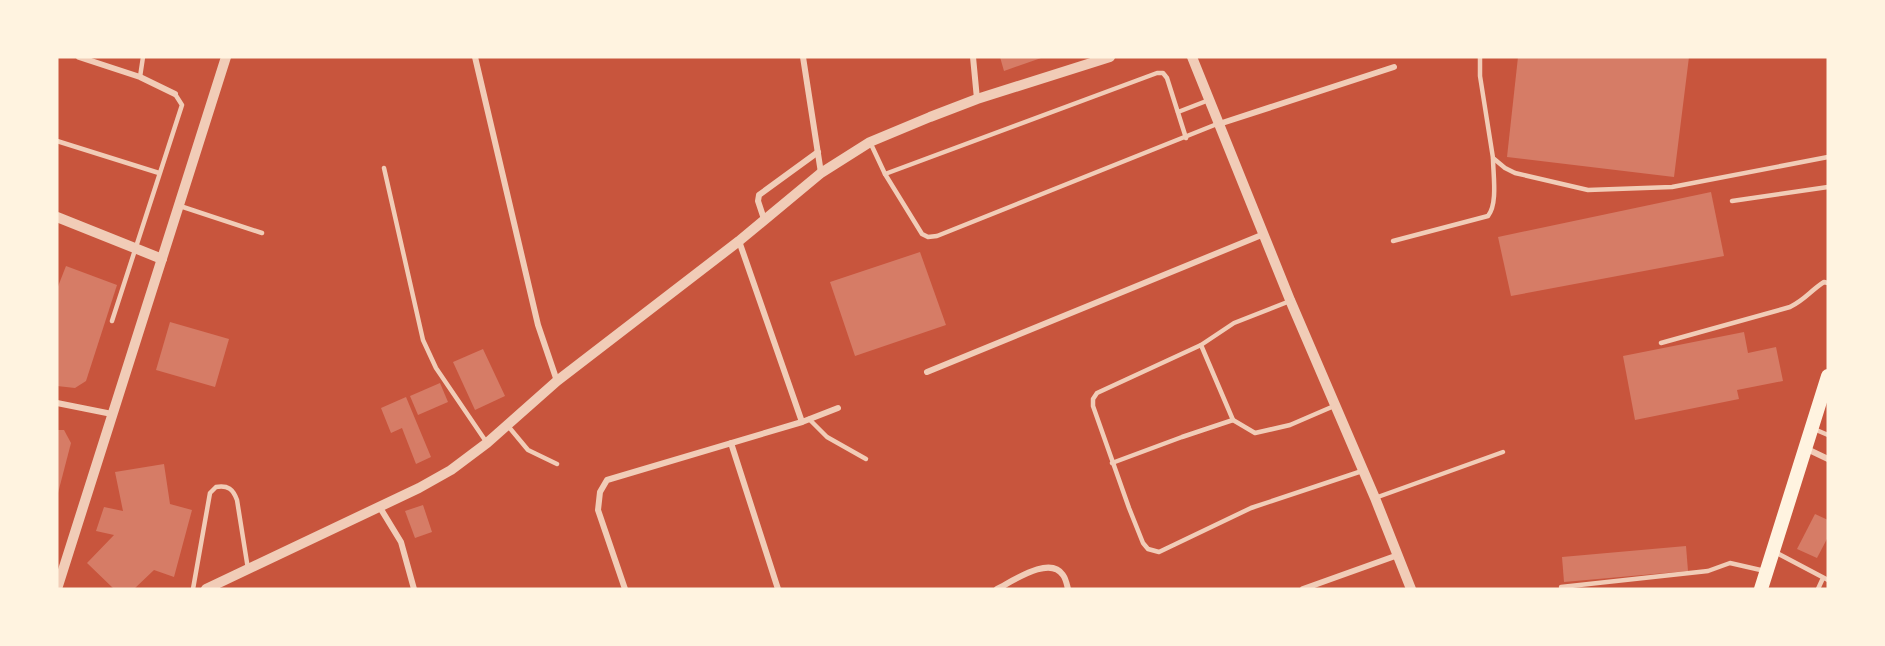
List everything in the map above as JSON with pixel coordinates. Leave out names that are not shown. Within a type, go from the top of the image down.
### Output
[{"type":"main road","points":[[1761,589],[1828,378]]},
{"type":"street","points":[[79,57],[140,77],[175,94]]},
{"type":"street","points":[[57,589],[226,57]]},
{"type":"street","points":[[475,57],[538,325],[557,381]]},
{"type":"street","points":[[803,57],[821,173]]},
{"type":"street","points":[[973,57],[978,99]]},
{"type":"street","points":[[206,589],[419,488],[451,470],[487,443],[557,381],[739,241],[821,173],[870,142],[978,99],[1110,57]]},
{"type":"street","points":[[1192,57],[1290,300],[1375,498],[1411,589]]},
{"type":"street","points":[[1219,124],[1394,67]]},
{"type":"street","points":[[764,219],[758,201],[759,195],[818,152]]},
{"type":"street","points":[[57,217],[162,259]]},
{"type":"street","points":[[927,372],[1264,234]]},
{"type":"street","points":[[739,241],[802,422]]},
{"type":"street","points":[[57,403],[112,414]]},
{"type":"street","points":[[625,589],[598,510],[600,492],[607,480],[802,422],[838,408]]},
{"type":"street","points":[[731,443],[778,589]]},
{"type":"street","points":[[1805,448],[1828,459]]},
{"type":"street","points":[[379,506],[401,542],[414,589]]},
{"type":"street","points":[[1304,589],[1398,555]]},
{"type":"street","points":[[997,589],[1040,568],[1053,568],[1063,574],[1068,589]]},
{"type":"lane","points":[[140,77],[142,57]]},
{"type":"lane","points":[[1393,241],[1488,216],[1491,212],[1494,204],[1493,158],[1480,76],[1480,57]]},
{"type":"lane","points":[[885,174],[1157,73],[1163,73],[1167,78],[1186,138]]},
{"type":"lane","points":[[112,321],[182,105],[175,94]]},
{"type":"lane","points":[[1178,112],[1209,100]]},
{"type":"lane","points":[[870,142],[885,174],[922,234],[928,237],[937,236],[1219,124]]},
{"type":"lane","points":[[57,141],[159,172]]},
{"type":"lane","points":[[1493,158],[1515,173],[1588,190],[1672,187],[1828,157]]},
{"type":"lane","points":[[384,168],[423,340],[436,368],[487,443]]},
{"type":"lane","points":[[1732,201],[1828,187]]},
{"type":"lane","points":[[180,206],[262,233]]},
{"type":"lane","points":[[1661,343],[1790,307],[1808,297],[1816,287],[1824,282],[1828,283]]},
{"type":"lane","points":[[1290,300],[1234,323],[1200,345],[1097,393],[1093,399],[1093,406],[1112,463],[1143,543],[1148,549],[1159,552],[1251,508],[1362,471]]},
{"type":"lane","points":[[1200,345],[1233,420],[1255,433],[1290,425],[1335,406]]},
{"type":"lane","points":[[809,419],[822,434],[867,459]]},
{"type":"lane","points":[[1112,463],[1182,436],[1233,420]]},
{"type":"lane","points":[[507,424],[528,450],[557,464]]},
{"type":"lane","points":[[1811,428],[1828,435]]},
{"type":"lane","points":[[1375,498],[1503,452]]},
{"type":"lane","points":[[193,589],[210,494],[216,487],[227,487],[233,491],[237,500],[248,569]]},
{"type":"lane","points":[[1772,550],[1826,579],[1818,589]]},
{"type":"lane","points":[[1562,587],[1708,572],[1730,562],[1766,571]]},
{"type":"building","points":[[1000,57],[1044,57],[1004,71]]},
{"type":"building","points":[[1518,57],[1689,57],[1674,177],[1507,157]]},
{"type":"building","points":[[1711,192],[1724,256],[1511,296],[1498,237]]},
{"type":"building","points":[[920,252],[946,325],[855,356],[830,282]]},
{"type":"building","points":[[66,266],[117,285],[86,381],[75,388],[57,386],[57,289]]},
{"type":"building","points":[[170,322],[229,339],[215,387],[156,370]]},
{"type":"building","points":[[1744,332],[1748,353],[1776,347],[1783,381],[1737,390],[1739,399],[1635,420],[1623,356]]},
{"type":"building","points":[[483,349],[505,396],[475,410],[453,362]]},
{"type":"building","points":[[440,383],[448,402],[418,415],[410,396]]},
{"type":"building","points":[[406,397],[431,457],[416,464],[402,428],[391,433],[381,408]]},
{"type":"building","points":[[57,430],[64,430],[71,443],[58,493]]},
{"type":"building","points":[[164,464],[170,504],[192,510],[174,577],[154,570],[134,589],[114,589],[87,563],[114,535],[96,531],[104,507],[123,511],[115,472]]},
{"type":"building","points":[[423,505],[432,532],[415,538],[405,511]]},
{"type":"building","points":[[1815,514],[1828,520],[1828,537],[1817,558],[1797,549]]},
{"type":"building","points":[[1686,546],[1688,571],[1564,582],[1562,557]]}]
